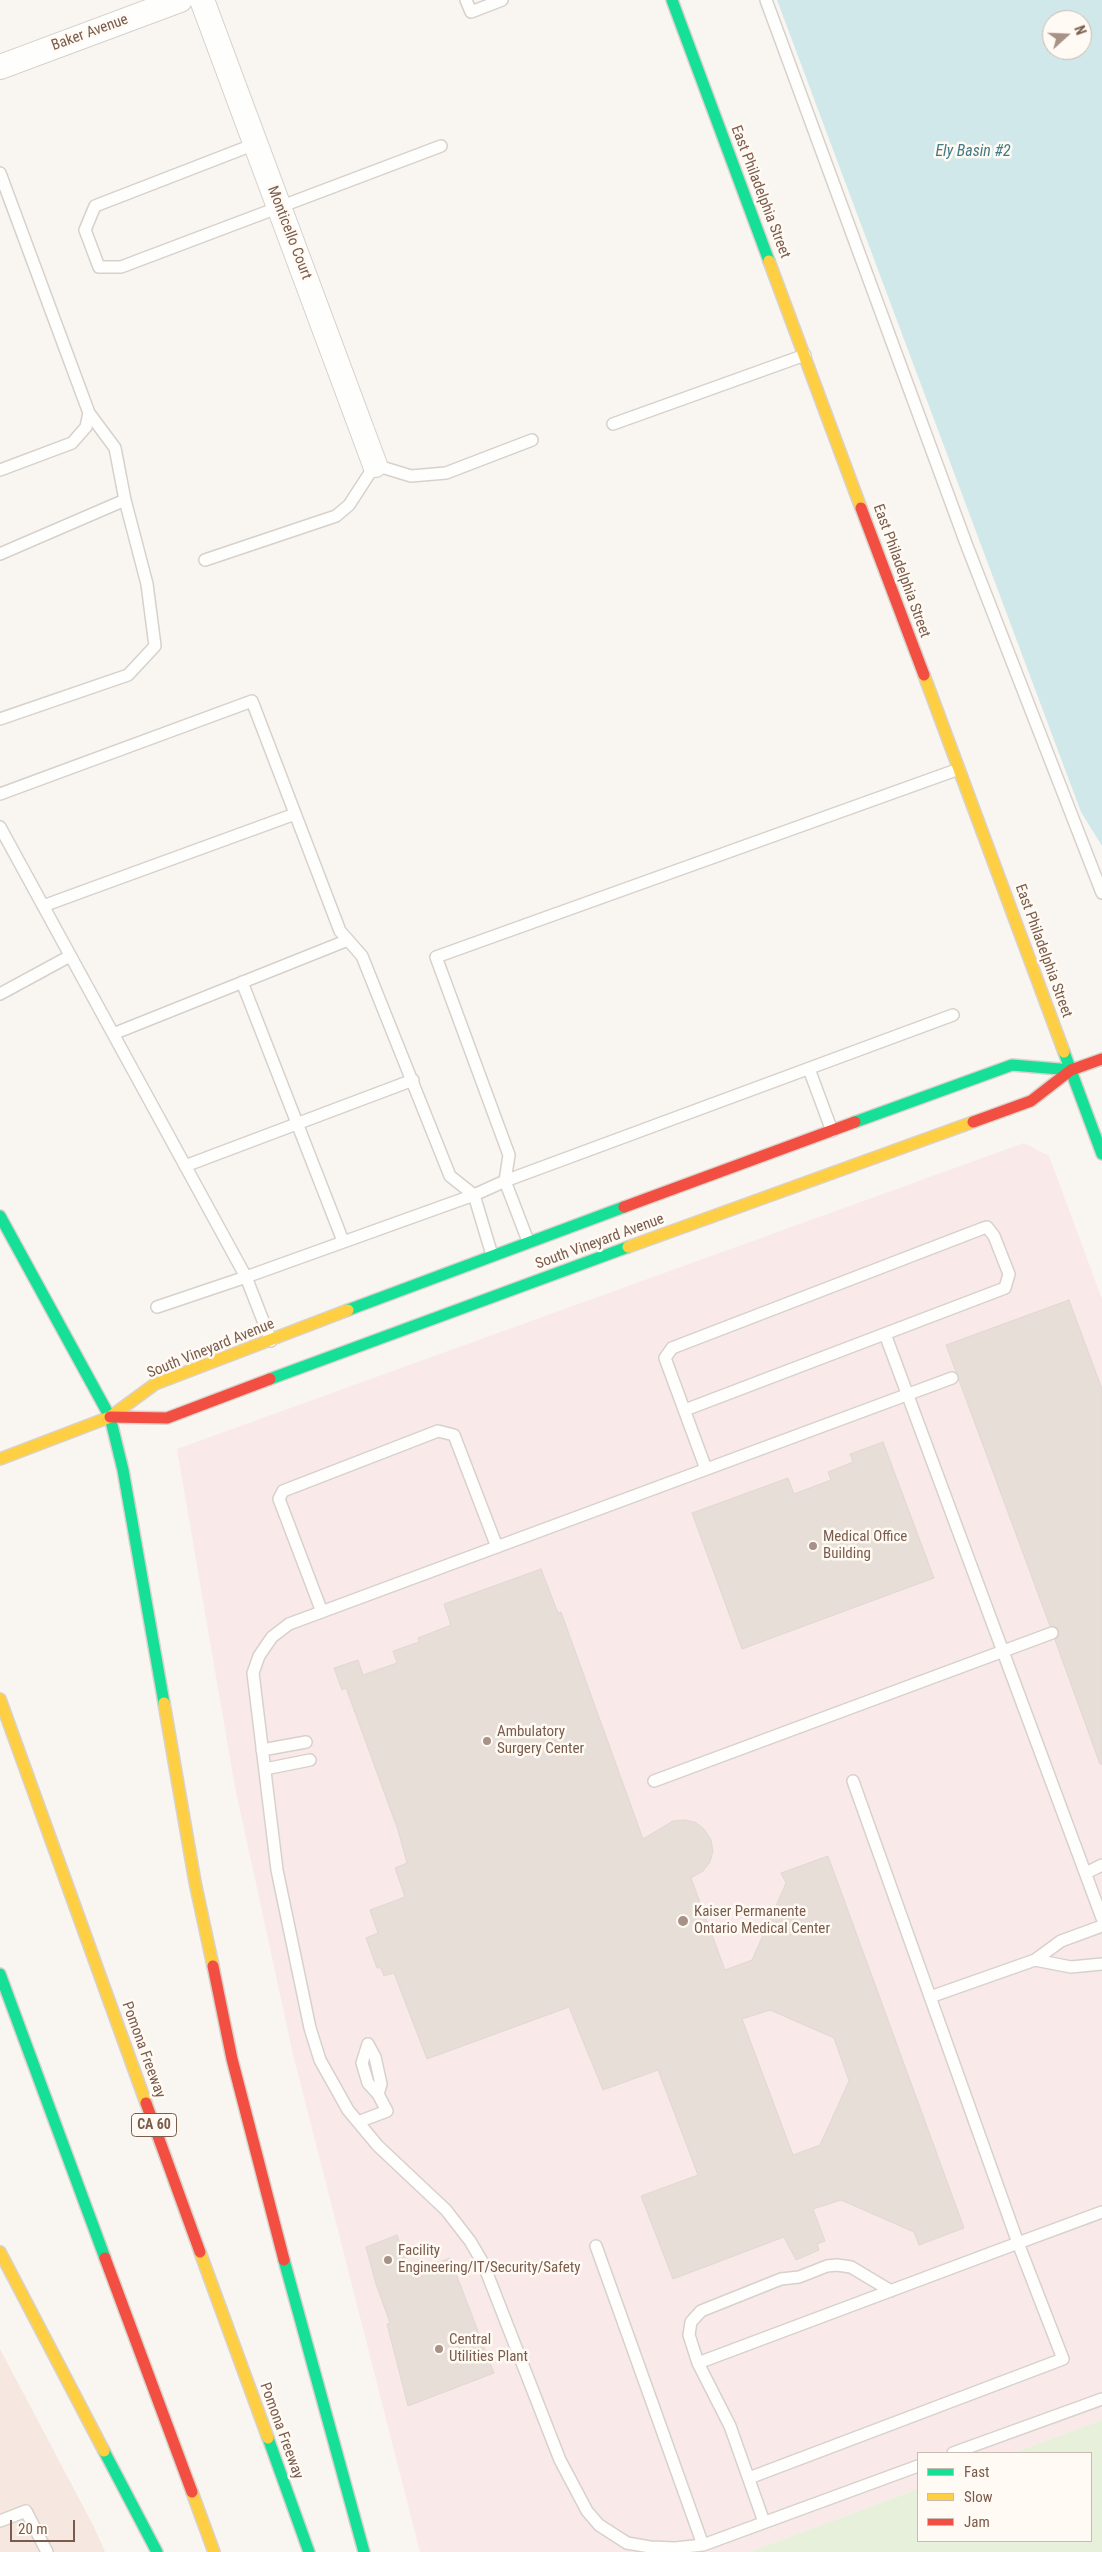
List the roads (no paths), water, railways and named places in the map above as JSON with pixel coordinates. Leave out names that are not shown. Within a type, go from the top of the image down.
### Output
[{"type":"main road","name":"East Philadelphia Street","points":[[672,0],[1102,1154]]},
{"type":"main road","name":"South Vineyard Avenue","points":[[110,1417],[167,1418],[378,1337],[1031,1101],[1071,1070],[1102,1059]]},
{"type":"main road","name":"South Vineyard Avenue","points":[[110,1417],[155,1384],[492,1255],[1012,1064],[1071,1070]]},
{"type":"main road","points":[[0,1216],[110,1417],[122,1470],[195,1882],[232,2059],[279,2242],[364,2552]]},
{"type":"main road","points":[[0,1459],[110,1417]]},
{"type":"main road","name":"Pomona Freeway","points":[[0,1699],[309,2552]]},
{"type":"main road","points":[[0,1974],[214,2552]]},
{"type":"main road","points":[[0,2252],[157,2552]]},
{"type":"street","name":"Baker Avenue","points":[[0,67],[180,0]]},
{"type":"street","name":"Monticello Court","points":[[202,0],[375,465]]},
{"type":"lane","points":[[466,0],[471,12],[502,0]]},
{"type":"lane","points":[[766,0],[967,546],[1102,893]]},
{"type":"lane","points":[[255,144],[95,206],[85,230],[99,267],[121,268],[279,206],[441,146]]},
{"type":"lane","points":[[0,173],[89,413],[115,448],[125,500],[147,584],[155,646],[128,675],[0,719]]},
{"type":"lane","points":[[613,424],[804,355]]},
{"type":"lane","points":[[0,470],[72,443],[86,428],[89,413]]},
{"type":"lane","points":[[205,560],[336,516],[349,505],[375,465],[411,476],[446,473],[532,440]]},
{"type":"lane","points":[[0,554],[125,500]]},
{"type":"lane","points":[[0,794],[252,701],[340,931],[362,956],[450,1176],[474,1195],[492,1255]]},
{"type":"lane","points":[[528,1243],[505,1181],[509,1155],[436,957],[959,769]]},
{"type":"lane","points":[[43,906],[295,814]]},
{"type":"lane","points":[[0,827],[246,1277],[271,1340]]},
{"type":"lane","points":[[113,1034],[348,940]]},
{"type":"lane","points":[[0,994],[70,956]]},
{"type":"lane","points":[[242,982],[343,1241]]},
{"type":"lane","points":[[157,1307],[474,1195],[505,1181],[953,1015]]},
{"type":"lane","points":[[809,1069],[832,1131]]},
{"type":"lane","points":[[185,1166],[413,1080]]},
{"type":"lane","points":[[684,1410],[1005,1288],[1009,1274],[994,1236],[987,1227],[672,1348],[665,1358],[684,1410],[706,1469]]},
{"type":"lane","points":[[885,1334],[906,1395],[1102,1918]]},
{"type":"lane","points":[[917,2466],[703,2545],[674,2548],[650,2547],[627,2542],[599,2525],[587,2511],[560,2460],[479,2255],[446,2210],[378,2146],[348,2110],[320,2060],[310,2028],[277,1870],[253,1673],[259,1656],[272,1637],[289,1624],[952,1378]]},
{"type":"lane","points":[[322,1612],[279,1499],[283,1491],[438,1431],[454,1435],[497,1547]]},
{"type":"lane","points":[[654,1781],[1052,1633]]},
{"type":"lane","points":[[262,1750],[306,1742]]},
{"type":"lane","points":[[265,1769],[310,1760]]},
{"type":"lane","points":[[749,2478],[1063,2359],[1018,2243],[853,1781]]},
{"type":"lane","points":[[1086,1873],[1102,1865]]},
{"type":"lane","points":[[930,1997],[1035,1960],[1061,1941],[1102,1926]]},
{"type":"lane","points":[[1035,1960],[1071,1967],[1102,1964]]},
{"type":"lane","points":[[358,2122],[387,2111],[378,2094]]},
{"type":"lane","points":[[698,2363],[1102,2212]]},
{"type":"lane","points":[[596,2246],[703,2545]]},
{"type":"lane","points":[[764,2522],[730,2426],[698,2363],[689,2335],[691,2322],[701,2311],[781,2279],[799,2277],[827,2266],[852,2267],[891,2291]]},
{"type":"lane","points":[[956,2452],[1102,2399]]},
{"type":"lane","points":[[0,2520],[26,2511],[48,2552]]},
{"type":"water","name":"Ely Basin #2","points":[[777,0],[1102,0],[1102,846],[1081,812]]},
{"type":"place","name":"Medical Office Building","points":[[813,1546]]},
{"type":"place","name":"Ambulatory Surgery Center","points":[[487,1741]]},
{"type":"place","name":"Kaiser Permanente Ontario Medical Center","points":[[683,1921]]},
{"type":"place","name":"Facility Engineering/IT/Security/Safety","points":[[388,2260]]},
{"type":"place","name":"Central Utilities Plant","points":[[439,2349]]}]
